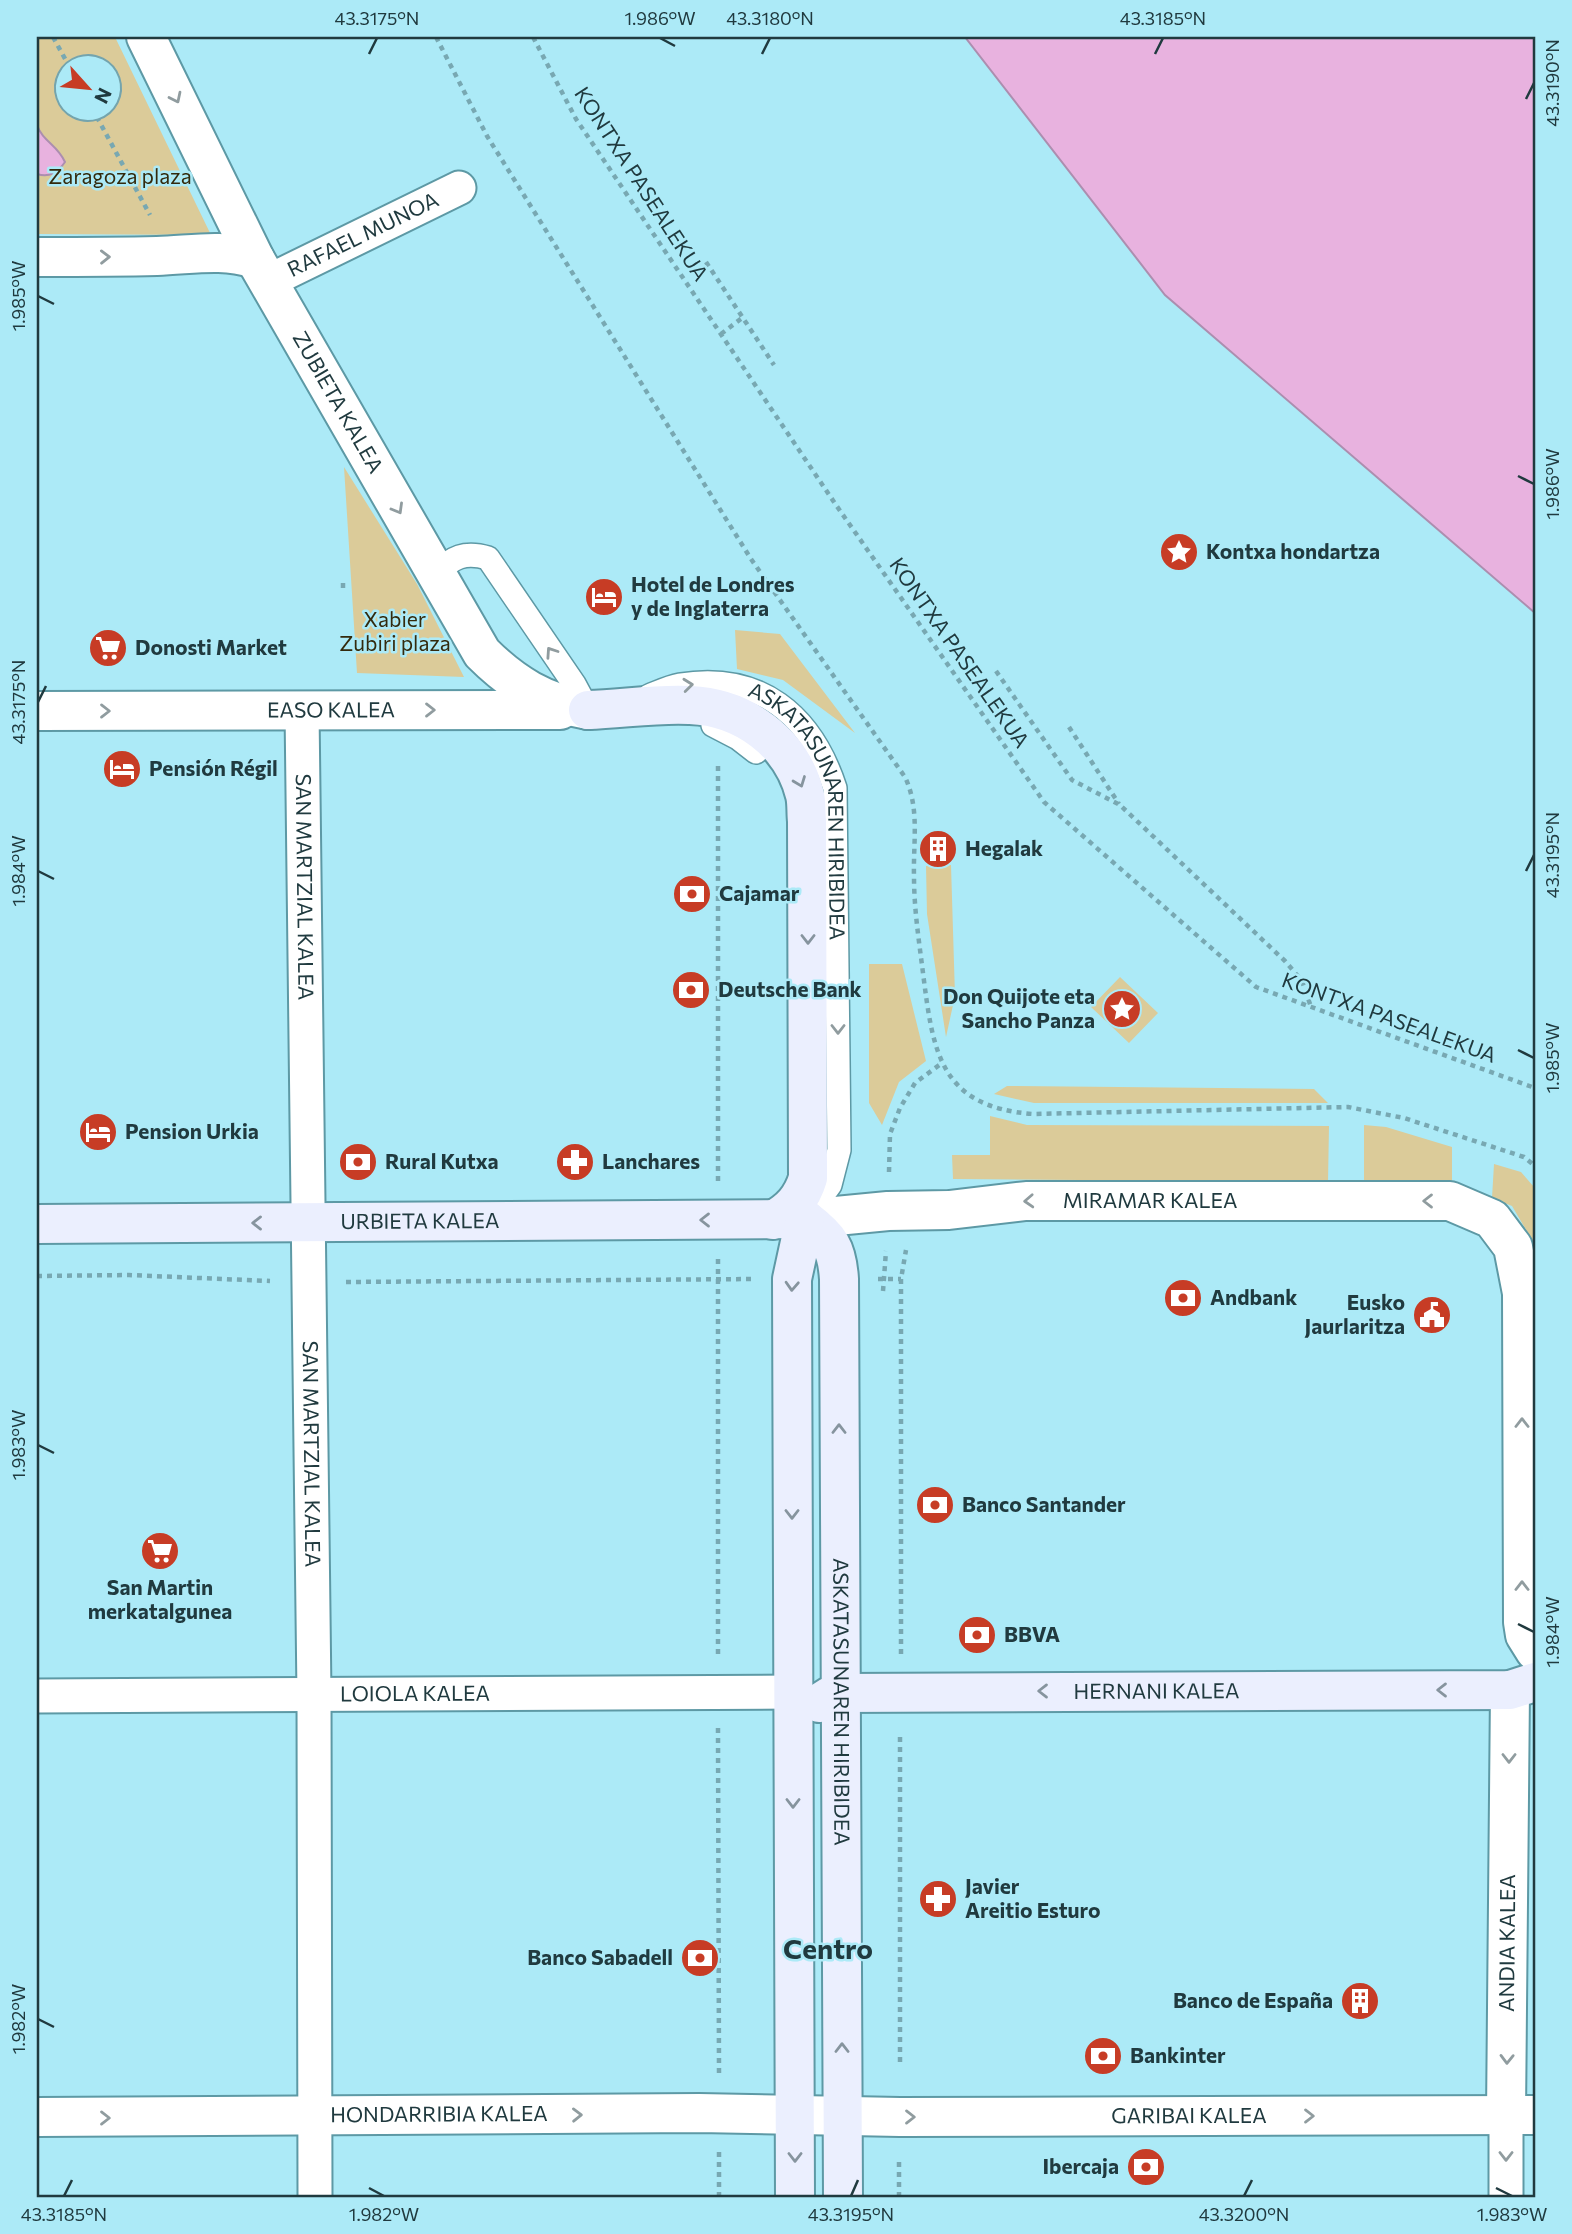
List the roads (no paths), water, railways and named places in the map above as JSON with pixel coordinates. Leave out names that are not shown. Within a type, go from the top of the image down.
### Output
[{"type":"main road","name":"ASKATASUNAREN HIRIBIDEA","points":[[606,709],[689,705],[712,707],[738,715],[761,729],[781,747],[795,770],[804,795],[807,821],[808,1178],[804,1192],[785,1213],[789,1219],[822,1232],[838,1261],[843,2197]]},
{"type":"main road","name":"URBIETA KALEA","points":[[37,1224],[789,1219]]},
{"type":"main road","points":[[789,1219],[792,1279],[795,2197]]},
{"type":"main road","name":"HERNANI KALEA","points":[[841,1693],[1523,1686]]},
{"type":"main road","points":[[793,1735],[817,1705],[830,1696],[841,1693]]},
{"type":"street","name":"ZUBIETA KALEA","points":[[146,37],[261,271],[482,653],[503,674],[547,700],[606,709]]},
{"type":"street","name":"RAFAEL MUNOA","points":[[261,271],[459,188]]},
{"type":"street","points":[[37,257],[161,256],[218,251],[235,253],[261,271]]},
{"type":"street","name":"EASO KALEA","points":[[37,711],[606,709]]},
{"type":"street","name":"SAN MARTZIAL KALEA","points":[[302,710],[314,1695],[315,2197]]},
{"type":"street","name":"MIRAMAR KALEA","points":[[789,1219],[949,1210],[1026,1200],[1450,1201],[1492,1219],[1513,1247],[1522,1293],[1522,1622],[1525,1635],[1535,1651]]},
{"type":"street","name":"ANDIA KALEA","points":[[1506,2197],[1521,2115],[1523,1686]]},
{"type":"street","name":"LOIOLA KALEA","points":[[37,1696],[793,1692]]},
{"type":"street","name":"HONDARRIBIA KALEA","points":[[37,2118],[719,2113],[842,2117]]},
{"type":"street","name":"GARIBAI KALEA","points":[[842,2117],[1521,2115]]},
{"type":"lane","points":[[436,574],[449,560],[465,554],[488,558],[574,684],[606,709],[712,724],[738,738],[755,752]]},
{"type":"place","name":"Kontxa hondartza","points":[[1179,552]]},
{"type":"place","name":"Hotel de Londres y de Inglaterra","points":[[604,597]]},
{"type":"place","name":"Donosti Market","points":[[108,648]]},
{"type":"place","name":"Pensión Régil","points":[[122,769]]},
{"type":"place","name":"Hegalak","points":[[938,849]]},
{"type":"place","name":"Cajamar","points":[[692,894]]},
{"type":"place","name":"Deutsche Bank","points":[[691,990]]},
{"type":"place","name":"Don Quijote eta Sancho Panza","points":[[1122,1009]]},
{"type":"place","name":"Pension Urkia","points":[[98,1132]]},
{"type":"place","name":"Rural Kutxa","points":[[358,1162]]},
{"type":"place","name":"Lanchares","points":[[575,1162]]},
{"type":"place","name":"Andbank","points":[[1183,1298]]},
{"type":"place","name":"Eusko Jaurlaritza","points":[[1432,1315]]},
{"type":"place","name":"Banco Santander","points":[[935,1505]]},
{"type":"place","name":"San Martin merkatalgunea","points":[[160,1551]]},
{"type":"place","name":"BBVA","points":[[977,1635]]},
{"type":"place","name":"Javier Areitio Esturo","points":[[938,1899]]},
{"type":"place","name":"Banco Sabadell","points":[[700,1958]]},
{"type":"place","name":"Banco de España","points":[[1360,2001]]},
{"type":"place","name":"Bankinter","points":[[1103,2056]]},
{"type":"place","name":"Ibercaja","points":[[1146,2167]]},
{"type":"district","name":"Centro","points":[[828,1949]]},
{"type":"park label","name":"Zaragoza plaza","points":[[120,177]]},
{"type":"park label","name":"Xabier Zubiri plaza","points":[[395,632]]}]
